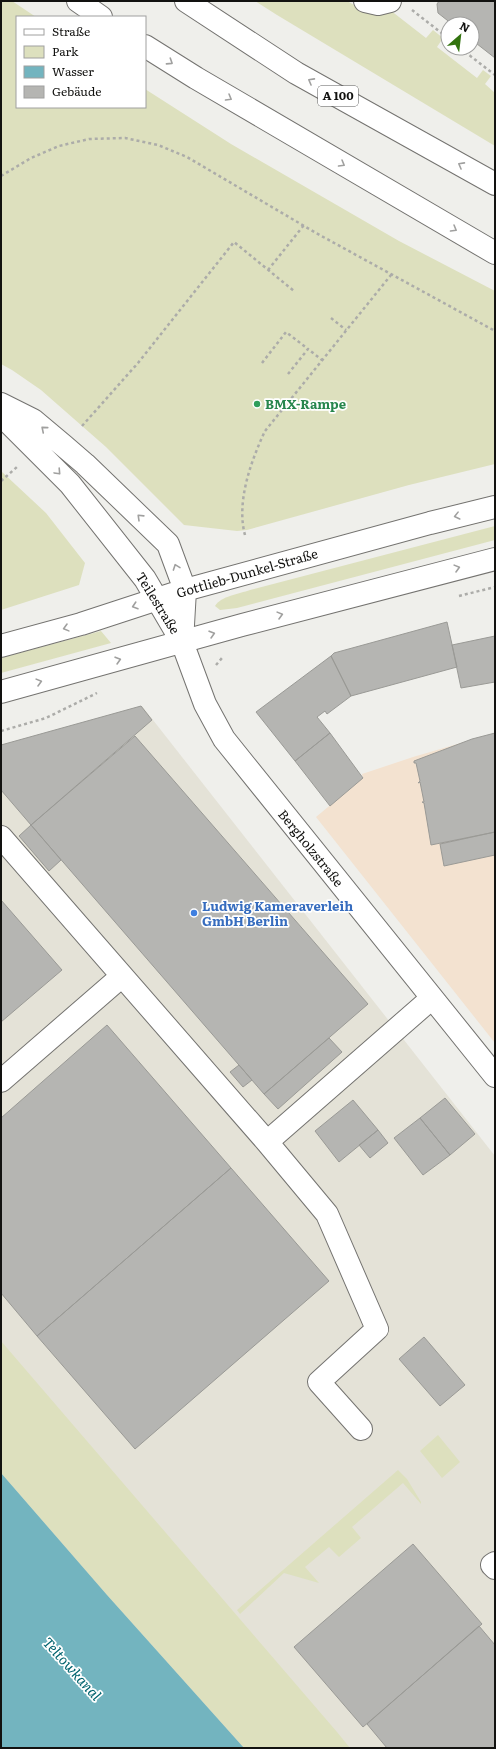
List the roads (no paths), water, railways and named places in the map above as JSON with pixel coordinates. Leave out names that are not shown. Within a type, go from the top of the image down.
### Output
[{"type":"main road","points":[[78,1],[100,16]]},
{"type":"main road","name":"A 100","points":[[186,1],[296,72],[495,184]]},
{"type":"main road","points":[[365,1],[378,4],[398,3]]},
{"type":"main road","points":[[146,47],[196,78],[495,253]]},
{"type":"main road","name":"Teilestraße","points":[[1,404],[33,420],[85,464],[168,544],[185,590],[182,642]]},
{"type":"main road","name":"Teilestraße","points":[[1,415],[53,466],[78,494],[136,566],[182,642]]},
{"type":"main road","name":"Gottlieb-Dunkel-Straße","points":[[1,646],[81,624],[185,590],[430,523],[495,507]]},
{"type":"main road","points":[[1,692],[182,642],[495,559]]},
{"type":"main road","name":"Bergholzstraße","points":[[182,642],[205,704],[224,740],[495,1076]]},
{"type":"main road","points":[[1,837],[267,1142],[327,1214],[377,1329],[319,1382],[361,1429]]},
{"type":"main road","points":[[1,1081],[122,976]]},
{"type":"main road","points":[[267,1142],[432,998]]},
{"type":"main road","points":[[495,1563],[492,1565],[495,1568]]},
{"type":"water","name":"Teltowkanal","points":[[1,1473],[107,1595],[244,1748],[1,1748]]},
{"type":"place","name":"BMX-Rampe","points":[[257,404]]},
{"type":"place","name":"Ludwig Kameraverleih GmbH Berlin","points":[[194,913]]}]
